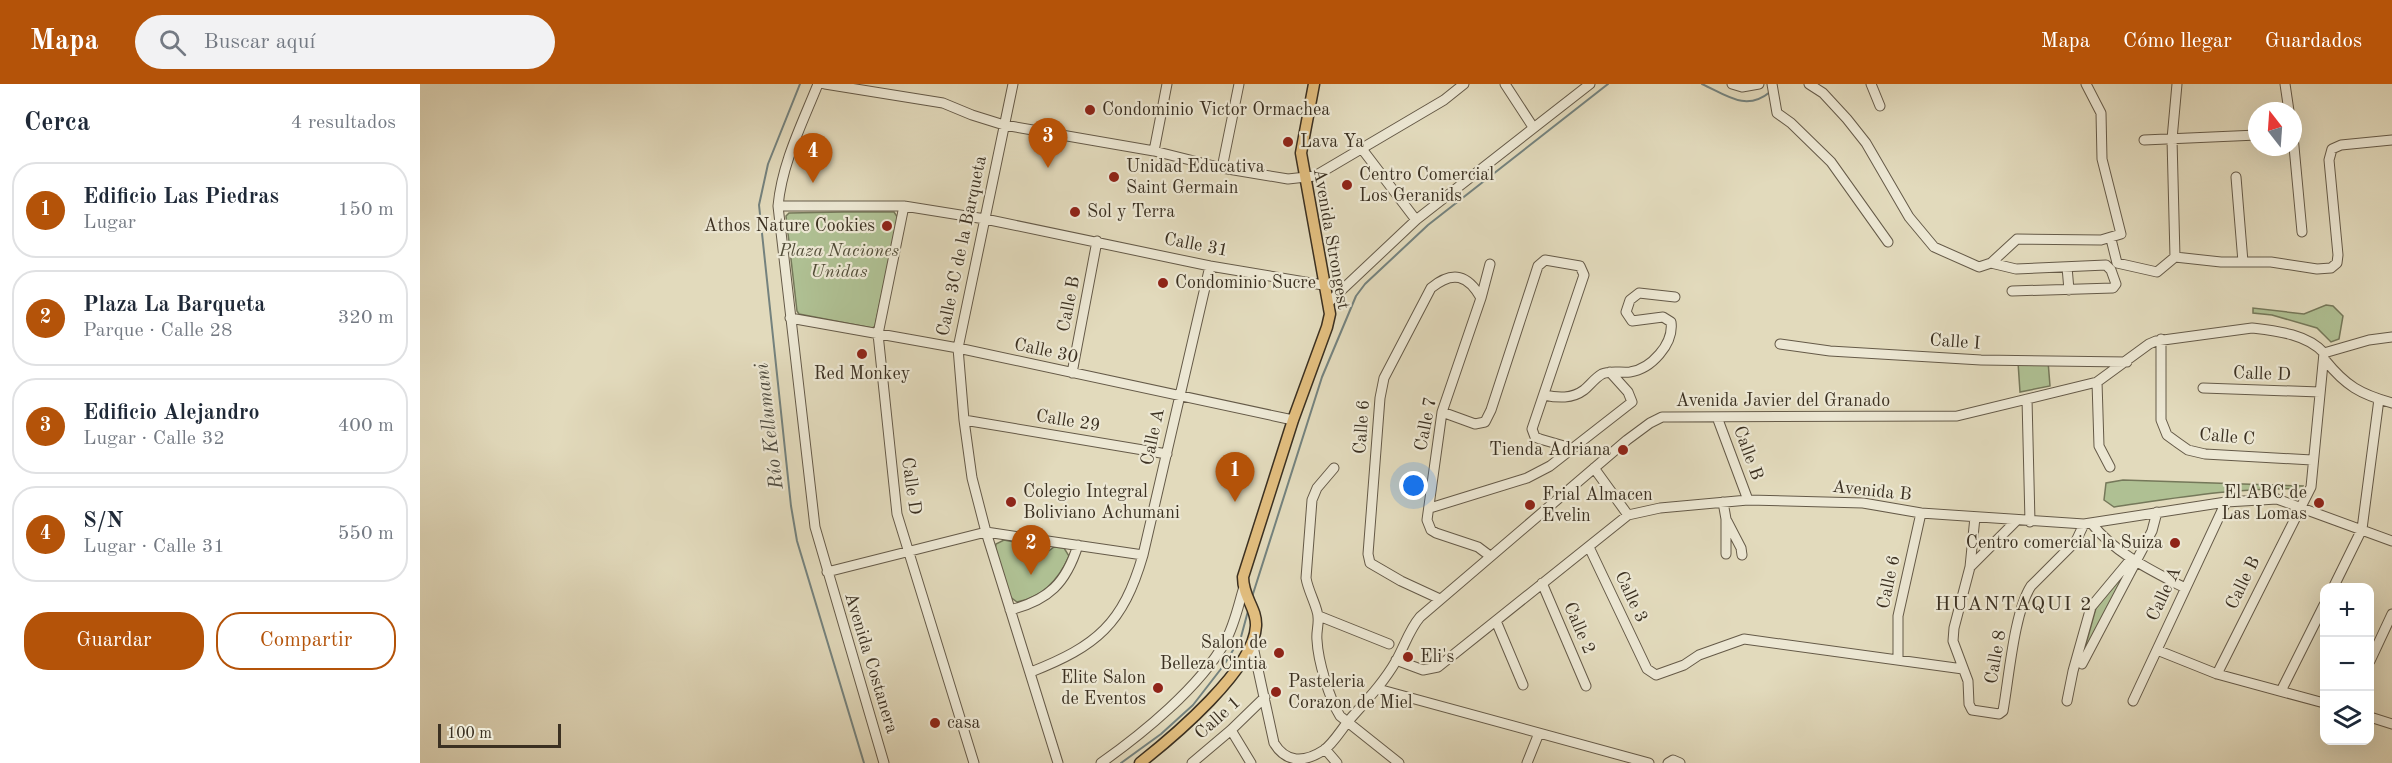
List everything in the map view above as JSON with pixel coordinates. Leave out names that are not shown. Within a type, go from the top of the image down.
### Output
[{"type":"main road","name":"Avenida Strongest","points":[[1245,594],[1243,577],[1293,420],[1330,314],[1329,302],[1323,285],[1309,189],[1300,153],[1313,84]]},
{"type":"main road","points":[[1140,763],[1184,728],[1207,704],[1239,664],[1252,642],[1256,625],[1253,609],[1245,594]]},
{"type":"street","name":"Avenida Costanera","points":[[818,84],[782,177],[778,206],[814,527],[884,763]]},
{"type":"street","points":[[825,84],[944,103],[1004,125],[1154,151],[1222,168],[1288,179],[1305,179],[1315,176],[1444,100],[1464,84]]},
{"type":"street","name":"Calle 3C de la Barqueta","points":[[1013,84],[958,348],[972,478],[986,532],[1058,763]]},
{"type":"street","points":[[1154,151],[1167,84]]},
{"type":"street","points":[[1222,168],[1239,84]]},
{"type":"street","points":[[1505,84],[1533,127]]},
{"type":"street","points":[[1329,302],[1416,220],[1590,84]]},
{"type":"street","points":[[1732,84],[1742,87],[1759,84]]},
{"type":"street","points":[[1809,84],[1823,93],[1866,143],[1915,225],[1934,247],[1980,267],[1991,263],[2018,239],[2111,239],[2121,234],[2102,159],[2101,113],[2086,84]]},
{"type":"street","points":[[1872,84],[1881,106]]},
{"type":"street","points":[[2175,256],[2172,139],[2177,84]]},
{"type":"street","points":[[2285,84],[2288,102]]},
{"type":"street","points":[[1773,87],[1776,113],[1791,123],[1830,162],[1888,242]]},
{"type":"street","points":[[2144,140],[2248,135]]},
{"type":"street","points":[[2111,239],[2117,263],[2157,272],[2175,256],[2221,262],[2271,262],[2317,269],[2331,268],[2337,263],[2338,255],[2329,160],[2332,149],[2341,145],[2392,140]]},
{"type":"street","points":[[1362,150],[1416,220]]},
{"type":"street","points":[[2295,156],[2302,232]]},
{"type":"street","points":[[2236,177],[2243,262]]},
{"type":"street","name":"Calle 31","points":[[778,206],[904,206],[985,219],[1210,266],[1323,285]]},
{"type":"street","name":"Calle D","points":[[904,206],[878,334],[897,514],[974,763]]},
{"type":"street","name":"Calle B","points":[[1072,373],[1098,242]]},
{"type":"street","points":[[1442,412],[1474,424],[1485,422],[1538,266],[1545,260],[1580,266],[1584,274],[1532,429],[1540,439],[1571,448]]},
{"type":"street","points":[[1991,263],[2016,269],[2106,265],[2111,270],[2116,284],[2113,288],[2012,291]]},
{"type":"street","name":"Calle 7","points":[[1490,264],[1481,298],[1442,412],[1427,520],[1431,530],[1478,547],[1490,556]]},
{"type":"street","name":"Calle A","points":[[1031,672],[1064,659],[1092,641],[1116,617],[1133,588],[1143,555],[1210,266]]},
{"type":"street","points":[[2067,267],[2068,290]]},
{"type":"street","name":"Calle 6","points":[[1440,599],[1401,581],[1370,563],[1368,554],[1380,398],[1384,378],[1431,288],[1445,279],[1464,278],[1471,282],[1481,298]]},
{"type":"street","points":[[1544,395],[1557,398],[1572,396],[1584,390],[1598,376],[1610,372],[1636,370],[1656,359],[1666,344],[1672,327],[1671,322],[1663,317],[1632,321],[1626,312],[1629,300],[1639,293],[1675,297]]},
{"type":"street","name":"Calle 30","points":[[790,318],[958,348],[1293,420]]},
{"type":"street","name":"Avenida Javier del Granado","points":[[1252,642],[1274,742],[1280,753],[1295,760],[1325,749],[1378,689],[1396,660],[1410,629],[1420,616],[1594,468],[1656,419],[1668,417],[1949,417],[2097,382],[2149,344],[2161,339],[2252,328],[2284,333],[2316,344],[2346,383],[2392,403]]},
{"type":"street","points":[[2325,356],[2369,340],[2392,337]]},
{"type":"street","name":"Calle C","points":[[2161,339],[2161,420],[2167,435],[2188,450],[2205,454],[2312,460]]},
{"type":"street","name":"Calle I","points":[[1780,344],[1830,351],[1981,360],[2127,362]]},
{"type":"street","name":"Calle B","points":[[2217,674],[2299,506],[2311,487],[2312,460],[2325,356]]},
{"type":"street","points":[[1430,508],[1527,478],[1550,466],[1571,448],[1629,407],[1632,402],[1628,392],[1610,372]]},
{"type":"street","points":[[2097,382],[2099,446],[2110,467]]},
{"type":"street","name":"Calle D","points":[[2203,388],[2320,392]]},
{"type":"street","points":[[2027,399],[2030,522]]},
{"type":"street","points":[[2336,583],[2362,530],[2379,399]]},
{"type":"street","name":"Calle B","points":[[1717,417],[1748,500]]},
{"type":"street","name":"Calle 29","points":[[964,420],[1167,454]]},
{"type":"street","points":[[1334,468],[1317,488],[1312,500],[1306,578],[1318,616],[1317,650],[1334,705],[1347,723],[1398,763]]},
{"type":"street","points":[[1594,468],[1628,515]]},
{"type":"street","name":"Avenida B","points":[[1396,660],[1423,670],[1432,669],[1628,515],[1660,508],[1748,500],[1863,503],[1921,513],[2030,522],[2088,524],[2226,502],[2277,499],[2392,541]]},
{"type":"street","points":[[1723,502],[1726,519],[1726,554]]},
{"type":"street","name":"Calle A","points":[[2133,701],[2226,502]]},
{"type":"street","points":[[2082,664],[2133,560],[2152,531],[2157,512]]},
{"type":"street","name":"Calle 6","points":[[1898,659],[1898,616],[1921,513]]},
{"type":"street","points":[[1963,669],[1955,649],[1954,628],[1970,567],[1975,517]]},
{"type":"street","points":[[1726,519],[1741,548],[1742,555]]},
{"type":"street","points":[[1970,567],[2016,521]]},
{"type":"street","points":[[2088,524],[2133,560],[2185,588]]},
{"type":"street","name":"Calle 8","points":[[1963,669],[1968,681],[1969,704],[1972,710],[1999,714],[2003,711],[2025,595],[2076,541],[2088,524]]},
{"type":"street","points":[[827,572],[986,532],[1143,555]]},
{"type":"street","points":[[1010,610],[1029,605],[1047,595],[1062,581],[1072,564],[1078,545]]},
{"type":"street","name":"Calle 3","points":[[1589,547],[1647,669],[1659,675],[1684,665],[1699,655],[1744,639],[1898,659]]},
{"type":"street","points":[[2067,701],[2091,607],[2133,560]]},
{"type":"street","name":"Calle 2","points":[[1542,583],[1586,686]]},
{"type":"street","name":"Avenida Strongest","points":[[1101,763],[1141,734],[1206,668],[1230,632],[1245,594]]},
{"type":"street","points":[[2374,652],[2392,614]]},
{"type":"street","points":[[2281,692],[2320,615]]},
{"type":"street","points":[[1318,616],[1389,644]]},
{"type":"street","points":[[1496,621],[1524,685]]},
{"type":"street","points":[[2157,650],[2217,674],[2320,703]]},
{"type":"street","points":[[1898,659],[1963,669]]},
{"type":"street","points":[[1378,689],[1649,763]]},
{"type":"street","name":"Calle 1","points":[[1192,763],[1232,730],[1265,697]]},
{"type":"street","points":[[2374,718],[2392,724]]},
{"type":"street","points":[[1232,730],[1251,763]]},
{"type":"street","points":[[1527,763],[1539,733]]},
{"type":"street","points":[[1325,749],[1337,763]]},
{"type":"street","points":[[1668,763],[1673,760],[1680,763]]},
{"type":"green space","name":"Plaza Naciones Unidas","points":[[894,212],[898,218],[875,326],[872,328],[799,314],[797,311],[786,216],[789,213]]},
{"type":"green space","points":[[2326,305],[2333,306],[2343,316],[2339,339],[2331,342],[2317,328],[2272,315],[2253,313],[2253,308],[2304,314]]},
{"type":"green space","points":[[2048,361],[2050,386],[2020,392],[2018,362]]},
{"type":"green space","points":[[2123,480],[2303,486],[2302,489],[2231,491],[2114,507],[2104,500],[2106,483]]},
{"type":"green space","points":[[1004,540],[1014,542],[1018,548],[1046,553],[1054,547],[1064,548],[1069,556],[1049,586],[1035,596],[1017,602],[1009,596],[995,550],[996,544]]},
{"type":"green space","points":[[2130,565],[2081,662],[2096,608]]},
{"type":"waterway","name":"Río Kellumani","points":[[800,84],[768,164],[759,205],[791,506],[797,541],[864,763]]},
{"type":"waterway","points":[[1252,597],[1322,377],[1356,296],[1365,284],[1428,225],[1608,84]]},
{"type":"waterway","points":[[1702,84],[1728,97],[1744,101],[1753,101],[1770,92]]},
{"type":"waterway","points":[[1121,763],[1161,734],[1193,705],[1224,665],[1241,637],[1248,611]]},
{"type":"place","name":"Condominio Victor Ormachea","points":[[1090,110]]},
{"type":"place","name":"Lava Ya","points":[[1288,142]]},
{"type":"place","name":"Edificio Alejandro","points":[[1048,168]]},
{"type":"place","name":"Unidad Educativa Saint Germain","points":[[1114,177]]},
{"type":"place","name":"S/N","points":[[813,183]]},
{"type":"place","name":"Centro Comercial Los Geranids","points":[[1347,185]]},
{"type":"place","name":"Sol y Terra","points":[[1075,212]]},
{"type":"place","name":"Athos Nature Cookies","points":[[887,226]]},
{"type":"place","name":"Condominio Sucre","points":[[1163,283]]},
{"type":"place","name":"Red Monkey","points":[[862,354]]},
{"type":"place","name":"Tienda Adriana","points":[[1623,450]]},
{"type":"place","name":"Colegio Integral Boliviano Achumani","points":[[1011,502]]},
{"type":"place","name":"Edificio Las Piedras","points":[[1235,502]]},
{"type":"place","name":"El ABC de Las Lomas","points":[[2319,503]]},
{"type":"place","name":"Frial Almacen Evelin","points":[[1530,505]]},
{"type":"place","name":"Centro comercial la Suiza","points":[[2175,543]]},
{"type":"place","name":"Plaza La Barqueta","points":[[1031,575]]},
{"type":"place","name":"Salon de Belleza Cintia","points":[[1279,653]]},
{"type":"place","name":"Eli's","points":[[1408,657]]},
{"type":"place","name":"Elite Salon de Eventos","points":[[1158,688]]},
{"type":"place","name":"Pasteleria Corazon de Miel","points":[[1276,692]]},
{"type":"place","name":"casa","points":[[935,723]]},
{"type":"district","name":"HUANTAQUI 2","points":[[2014,605]]}]
